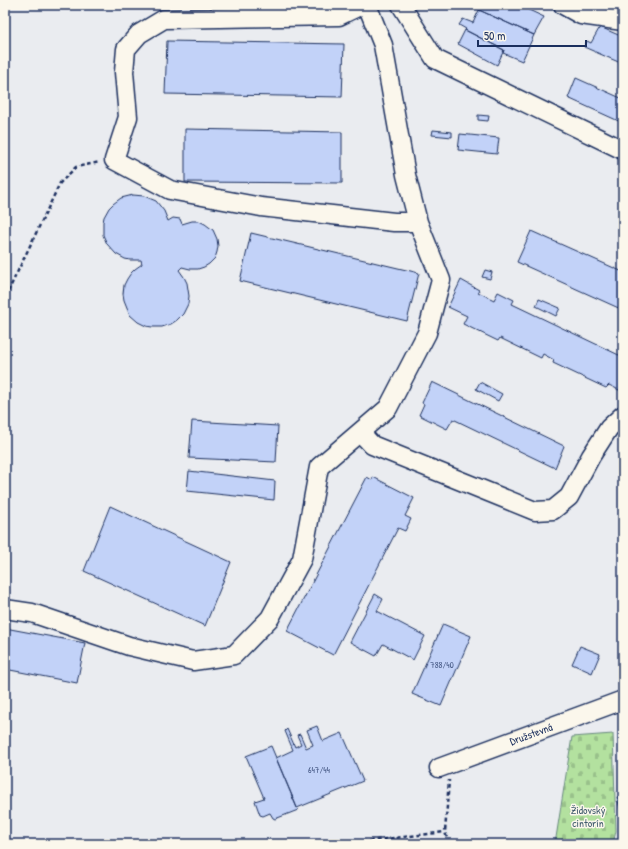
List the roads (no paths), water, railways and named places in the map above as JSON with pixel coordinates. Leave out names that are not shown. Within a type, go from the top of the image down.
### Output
[{"type":"street","points":[[362,5],[339,16],[164,19],[139,34],[126,49],[124,72],[128,117],[114,160],[170,190],[261,207],[394,222],[418,222]]},
{"type":"street","points":[[5,609],[32,613],[129,646],[193,661],[234,655],[270,618],[302,559],[319,467],[388,408],[427,333],[441,280],[418,222],[406,175],[383,45],[367,5]]},
{"type":"street","points":[[401,5],[436,59],[623,150]]},
{"type":"street","points":[[563,5],[581,14],[623,21]]},
{"type":"street","points":[[360,432],[372,445],[505,499],[535,511],[553,510],[569,497],[591,456],[609,428],[623,415]]},
{"type":"street","name":"Družstevná","points":[[445,766],[623,700]]},
{"type":"park label","name":"Židovský cintorín","points":[[588,816]]}]
